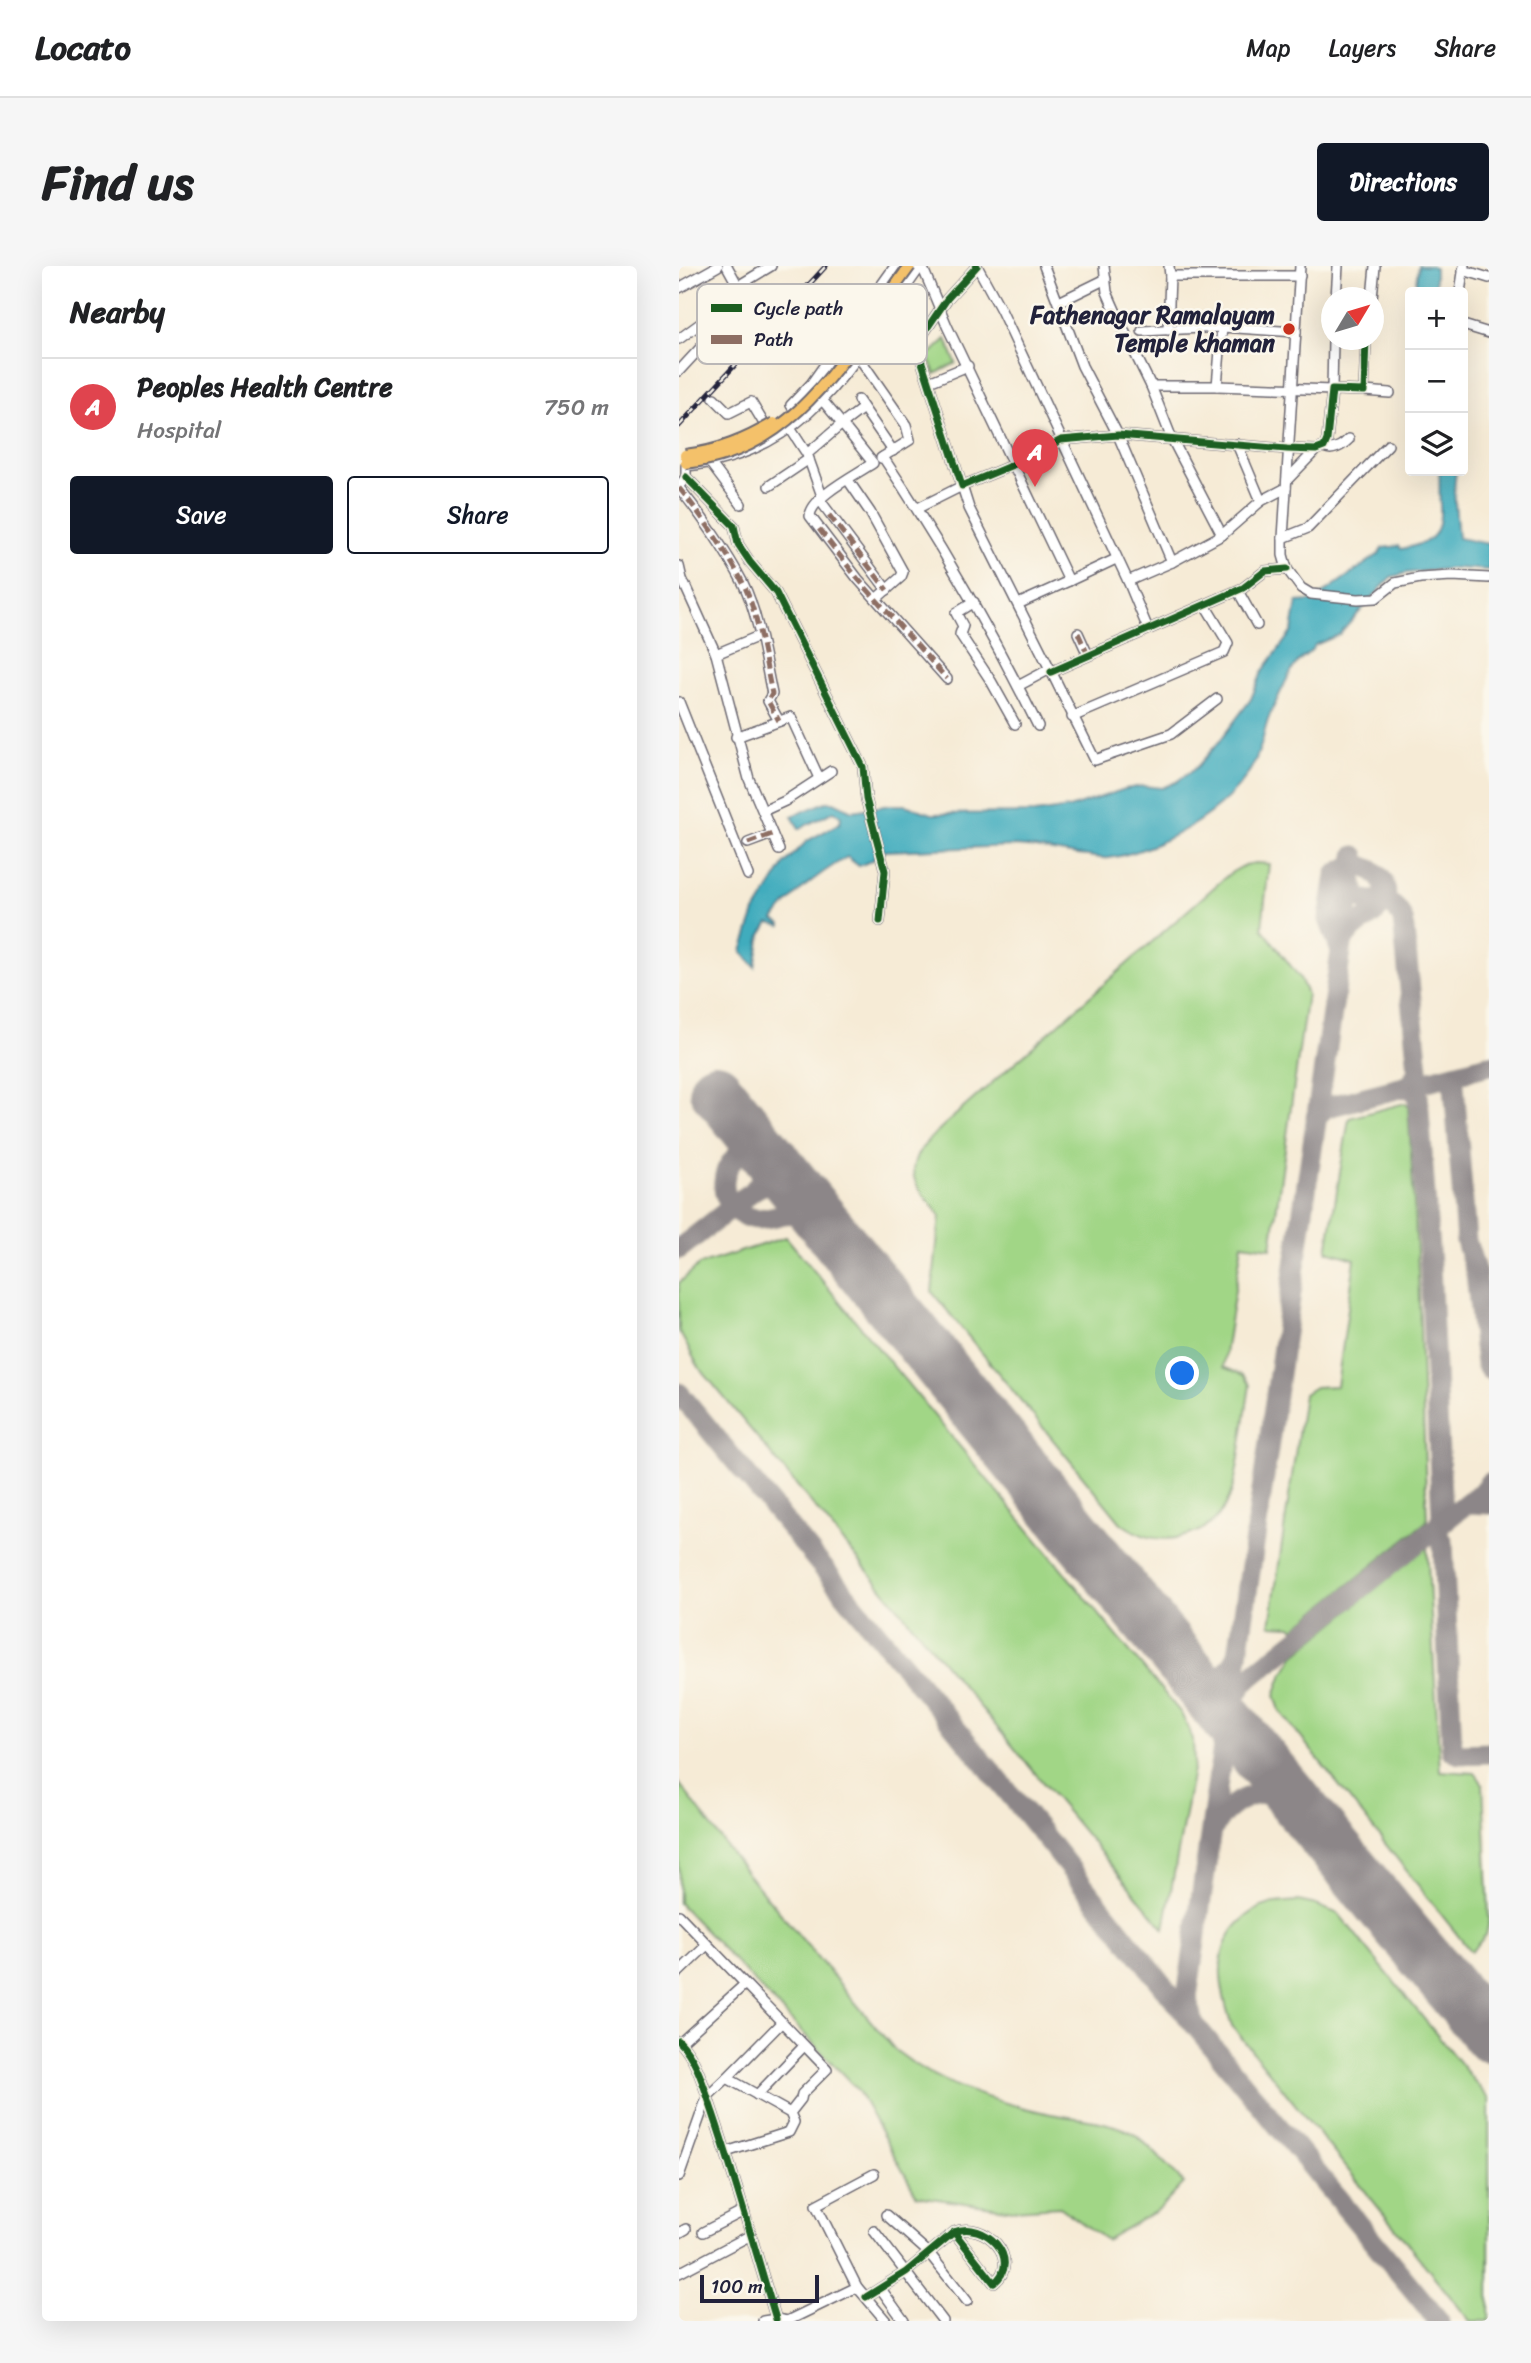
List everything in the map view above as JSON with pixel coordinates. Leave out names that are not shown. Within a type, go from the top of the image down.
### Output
[{"type":"main road","points":[[889,284],[902,266]]},
{"type":"main road","points":[[897,284],[910,266]]},
{"type":"main road","points":[[830,364],[779,420],[729,447],[686,459],[724,457],[751,445],[788,422],[839,364]]},
{"type":"street","points":[[679,288],[718,266]]},
{"type":"street","points":[[727,266],[737,284]]},
{"type":"street","points":[[741,284],[771,266]]},
{"type":"street","points":[[882,284],[895,266]]},
{"type":"street","points":[[908,284],[921,266],[1012,465],[1069,581]]},
{"type":"street","points":[[927,328],[977,266],[1001,310],[1148,629]]},
{"type":"street","points":[[1044,266],[1082,366],[1118,435],[1172,562]]},
{"type":"street","points":[[1104,266],[1107,292],[1151,386],[1172,439],[1222,535]]},
{"type":"street","points":[[1337,287],[1338,266]]},
{"type":"street","points":[[1373,287],[1375,266]]},
{"type":"street","points":[[1461,287],[1464,268],[1489,278]]},
{"type":"street","points":[[1168,330],[1170,271],[1300,271],[1283,538],[1283,555],[1287,569],[1301,588],[1311,594],[1358,599],[1376,598],[1395,583],[1420,578],[1489,578]]},
{"type":"street","points":[[1059,302],[1106,279]]},
{"type":"street","points":[[681,337],[697,326]]},
{"type":"street","points":[[1217,386],[1222,327]]},
{"type":"street","points":[[1142,331],[1222,327],[1296,332]]},
{"type":"street","points":[[1468,327],[1489,333]]},
{"type":"street","points":[[1128,581],[1172,562],[1222,535],[1261,501],[1286,484],[1320,448],[1327,440],[1333,350]]},
{"type":"street","points":[[1364,391],[1366,350]]},
{"type":"street","points":[[679,371],[697,352]]},
{"type":"street","points":[[801,420],[791,405],[825,364]]},
{"type":"street","points":[[779,721],[768,701],[772,694],[743,583],[679,487],[686,477],[686,466],[711,464],[744,453],[790,428],[823,401],[852,364]]},
{"type":"street","points":[[864,364],[906,425],[910,440],[821,498],[811,507],[812,519],[835,551],[947,679]]},
{"type":"street","points":[[923,364],[969,508],[1094,760],[1171,734],[1217,699]]},
{"type":"street","points":[[929,382],[968,366]]},
{"type":"street","points":[[1151,386],[1390,393]]},
{"type":"street","points":[[714,398],[729,413],[751,402],[774,439]]},
{"type":"street","points":[[823,401],[873,463]]},
{"type":"street","points":[[769,486],[808,457],[860,404],[893,451]]},
{"type":"street","points":[[790,428],[808,457],[821,498],[887,590]]},
{"type":"street","points":[[918,509],[1061,440],[1118,435],[1287,449],[1327,449],[1349,439]]},
{"type":"street","points":[[1237,444],[1261,501]]},
{"type":"street","points":[[1283,538],[1308,528],[1388,445]]},
{"type":"street","points":[[883,457],[974,602],[1038,726]]},
{"type":"street","points":[[711,464],[741,503]]},
{"type":"street","points":[[686,477],[734,526],[738,544],[776,593],[863,767],[866,799],[885,871],[880,921]]},
{"type":"street","points":[[848,480],[870,512],[903,572],[901,577],[876,599]]},
{"type":"street","points":[[1018,604],[1116,559]]},
{"type":"street","points":[[679,566],[682,579],[716,654],[749,779],[779,850]]},
{"type":"street","points":[[1018,686],[1238,591],[1265,571],[1287,569]]},
{"type":"street","points":[[1238,591],[1257,625]]},
{"type":"street","points":[[974,602],[956,613],[963,626],[960,634],[1016,724]]},
{"type":"street","points":[[1072,717],[1224,652],[1228,643],[1205,605]]},
{"type":"street","points":[[1078,634],[1088,655]]},
{"type":"street","points":[[716,654],[759,636]]},
{"type":"street","points":[[679,702],[748,875]]},
{"type":"street","points":[[736,737],[791,717],[819,778]]},
{"type":"street","points":[[762,811],[831,771]]},
{"type":"street","points":[[748,843],[772,834]]},
{"type":"street","points":[[679,1915],[827,2069],[802,2094],[790,2113]]},
{"type":"street","points":[[679,1972],[707,1945]]},
{"type":"street","points":[[745,1984],[680,2042],[691,2058],[707,2097],[776,2319]]},
{"type":"street","points":[[679,2176],[707,2097],[781,2023]]},
{"type":"street","points":[[757,2095],[804,2046]]},
{"type":"street","points":[[726,2152],[789,2132],[794,2122],[790,2113],[727,2078]]},
{"type":"street","points":[[874,2174],[816,2204],[857,2287],[886,2321]]},
{"type":"street","points":[[703,2232],[744,2211]]},
{"type":"street","points":[[886,2215],[929,2253],[967,2301]]},
{"type":"street","points":[[866,2297],[906,2272],[954,2232],[963,2228],[990,2236],[1003,2256],[1005,2265],[1002,2276],[994,2283],[954,2232]]},
{"type":"street","points":[[874,2231],[943,2321]]},
{"type":"street","points":[[679,2273],[751,2235]]},
{"type":"street","points":[[763,2321],[787,2320],[857,2287]]},
{"type":"street","points":[[881,2289],[904,2321]]},
{"type":"green space","points":[[946,339],[956,363],[935,374],[928,356]]},
{"type":"green space","points":[[1269,864],[1262,928],[1300,978],[1307,994],[1271,1248],[1242,1244],[1223,1367],[1243,1375],[1250,1385],[1236,1474],[1227,1502],[1210,1524],[1197,1532],[1181,1537],[1157,1538],[1142,1535],[1121,1523],[932,1292],[940,1216],[918,1187],[913,1166],[920,1151],[943,1126],[1229,874],[1245,865]]},
{"type":"green space","points":[[1405,1103],[1408,1106],[1418,1270],[1427,1521],[1294,1629],[1291,1626],[1270,1625],[1304,1394],[1315,1387],[1337,1386],[1355,1259],[1327,1251],[1349,1118]]},
{"type":"green space","points":[[786,1237],[1181,1713],[1193,1739],[1194,1764],[1164,1929],[698,1366],[679,1331],[679,1283],[699,1265]]},
{"type":"green space","points":[[1427,1546],[1440,1771],[1475,1773],[1483,1784],[1489,1921],[1486,1935],[1471,1952],[1280,1711],[1275,1695],[1294,1656]]},
{"type":"green space","points":[[679,1783],[740,1865],[895,2050],[930,2073],[986,2097],[1046,2113],[1110,2124],[1130,2132],[1150,2148],[1184,2183],[1160,2209],[1106,2240],[1060,2207],[1013,2210],[917,2196],[857,2089],[679,1903]]},
{"type":"green space","points":[[1298,1901],[1339,1914],[1489,2099],[1489,2321],[1470,2321],[1232,2026],[1221,1973],[1222,1959],[1230,1934],[1242,1920],[1258,1909],[1271,1904]]},
{"type":"water","points":[[1418,266],[1435,268],[1435,287],[1416,287]]},
{"type":"water","points":[[1439,476],[1455,476],[1458,538],[1489,544],[1489,570],[1455,568],[1391,577],[1339,635],[1315,645],[1297,663],[1269,716],[1261,746],[1250,771],[1236,789],[1198,822],[1153,846],[1107,858],[1014,846],[885,851],[859,866],[847,857],[817,877],[789,901],[774,920],[781,926],[769,923],[761,935],[755,967],[742,951],[755,912],[785,863],[807,841],[840,823],[841,817],[834,811],[799,829],[792,816],[826,802],[834,802],[852,811],[905,805],[932,814],[1035,813],[1069,808],[1125,789],[1143,786],[1162,788],[1176,782],[1197,767],[1251,699],[1262,672],[1292,631],[1297,602],[1312,601],[1379,554],[1382,548],[1399,546],[1401,549],[1427,541],[1433,537],[1440,516]]},
{"type":"taxiway","points":[[1237,1731],[1231,1712],[1233,1688],[1355,856]]},
{"type":"taxiway","points":[[1340,949],[1329,919],[1336,875],[1351,866],[1368,868],[1383,882],[1386,893],[1384,901],[1379,909],[1348,933],[1343,941]]},
{"type":"taxiway","points":[[1352,879],[1360,898],[1389,904],[1397,909],[1403,920],[1418,1069],[1413,1081],[1405,1087]]},
{"type":"taxiway","points":[[1316,1117],[1331,1106],[1489,1065]]},
{"type":"taxiway","points":[[1442,1077],[1454,1085],[1466,1241],[1476,1273],[1486,1364],[1489,1369]]},
{"type":"taxiway","points":[[1405,1087],[1414,1090],[1418,1096],[1430,1265],[1442,1517],[1438,1525]]},
{"type":"taxiway","points":[[827,1226],[798,1170],[787,1156],[773,1147],[759,1145],[746,1149],[727,1169],[724,1183],[726,1197],[742,1215],[754,1219],[786,1214],[804,1215],[830,1230]]},
{"type":"taxiway","points":[[679,1249],[755,1189],[765,1168],[762,1145]]},
{"type":"taxiway","points":[[755,1189],[777,1183],[799,1191]]},
{"type":"taxiway","points":[[679,1393],[1439,2321]]},
{"type":"taxiway","points":[[1489,1483],[1467,1503],[1489,1504]]},
{"type":"taxiway","points":[[1234,1700],[1243,1683],[1467,1503]]},
{"type":"taxiway","points":[[1428,1533],[1434,1533],[1443,1542],[1452,1750],[1459,1754],[1489,1753]]},
{"type":"taxiway","points":[[1188,1670],[1204,1677],[1217,1677],[1227,1671],[1237,1657]]},
{"type":"taxiway","points":[[1192,2021],[1187,1997],[1225,1732],[1221,1712]]},
{"type":"taxiway","points":[[1214,1827],[1230,1808],[1251,1796],[1275,1794],[1297,1804]]},
{"type":"taxiway","points":[[1465,2005],[1477,2011],[1489,2005]]},
{"type":"runway","points":[[716,1090],[1237,1731],[1489,2035]]},
{"type":"railway","points":[[809,284],[826,266]]},
{"type":"railway","points":[[679,426],[736,364]]},
{"type":"marked path","points":[[679,488],[722,547],[743,583],[761,637],[772,694],[768,701],[779,721]]},
{"type":"marked path","points":[[829,515],[887,590]]},
{"type":"marked path","points":[[819,529],[858,579],[947,679]]},
{"type":"marked path","points":[[1078,633],[1088,655]]},
{"type":"marked path","points":[[748,843],[772,834]]},
{"type":"cycle path","points":[[927,328],[947,299],[977,266]]},
{"type":"cycle path","points":[[923,364],[962,486],[1015,464],[1061,440],[1118,435],[1316,450],[1324,447],[1327,440],[1332,390],[1364,391],[1366,350]]},
{"type":"cycle path","points":[[686,477],[734,526],[738,544],[776,593],[863,767],[866,799],[885,871],[880,921]]},
{"type":"cycle path","points":[[1051,672],[1243,588],[1265,571],[1287,569]]},
{"type":"cycle path","points":[[679,2041],[696,2066],[703,2085],[730,2164],[776,2319]]},
{"type":"cycle path","points":[[866,2297],[906,2272],[954,2232],[966,2230],[988,2236],[1002,2253],[1002,2274],[994,2283],[954,2232]]},
{"type":"place","name":"Fathenagar Ramalayam Temple khaman","points":[[1289,329]]},
{"type":"place","name":"Peoples Health Centre","points":[[1035,487]]}]
